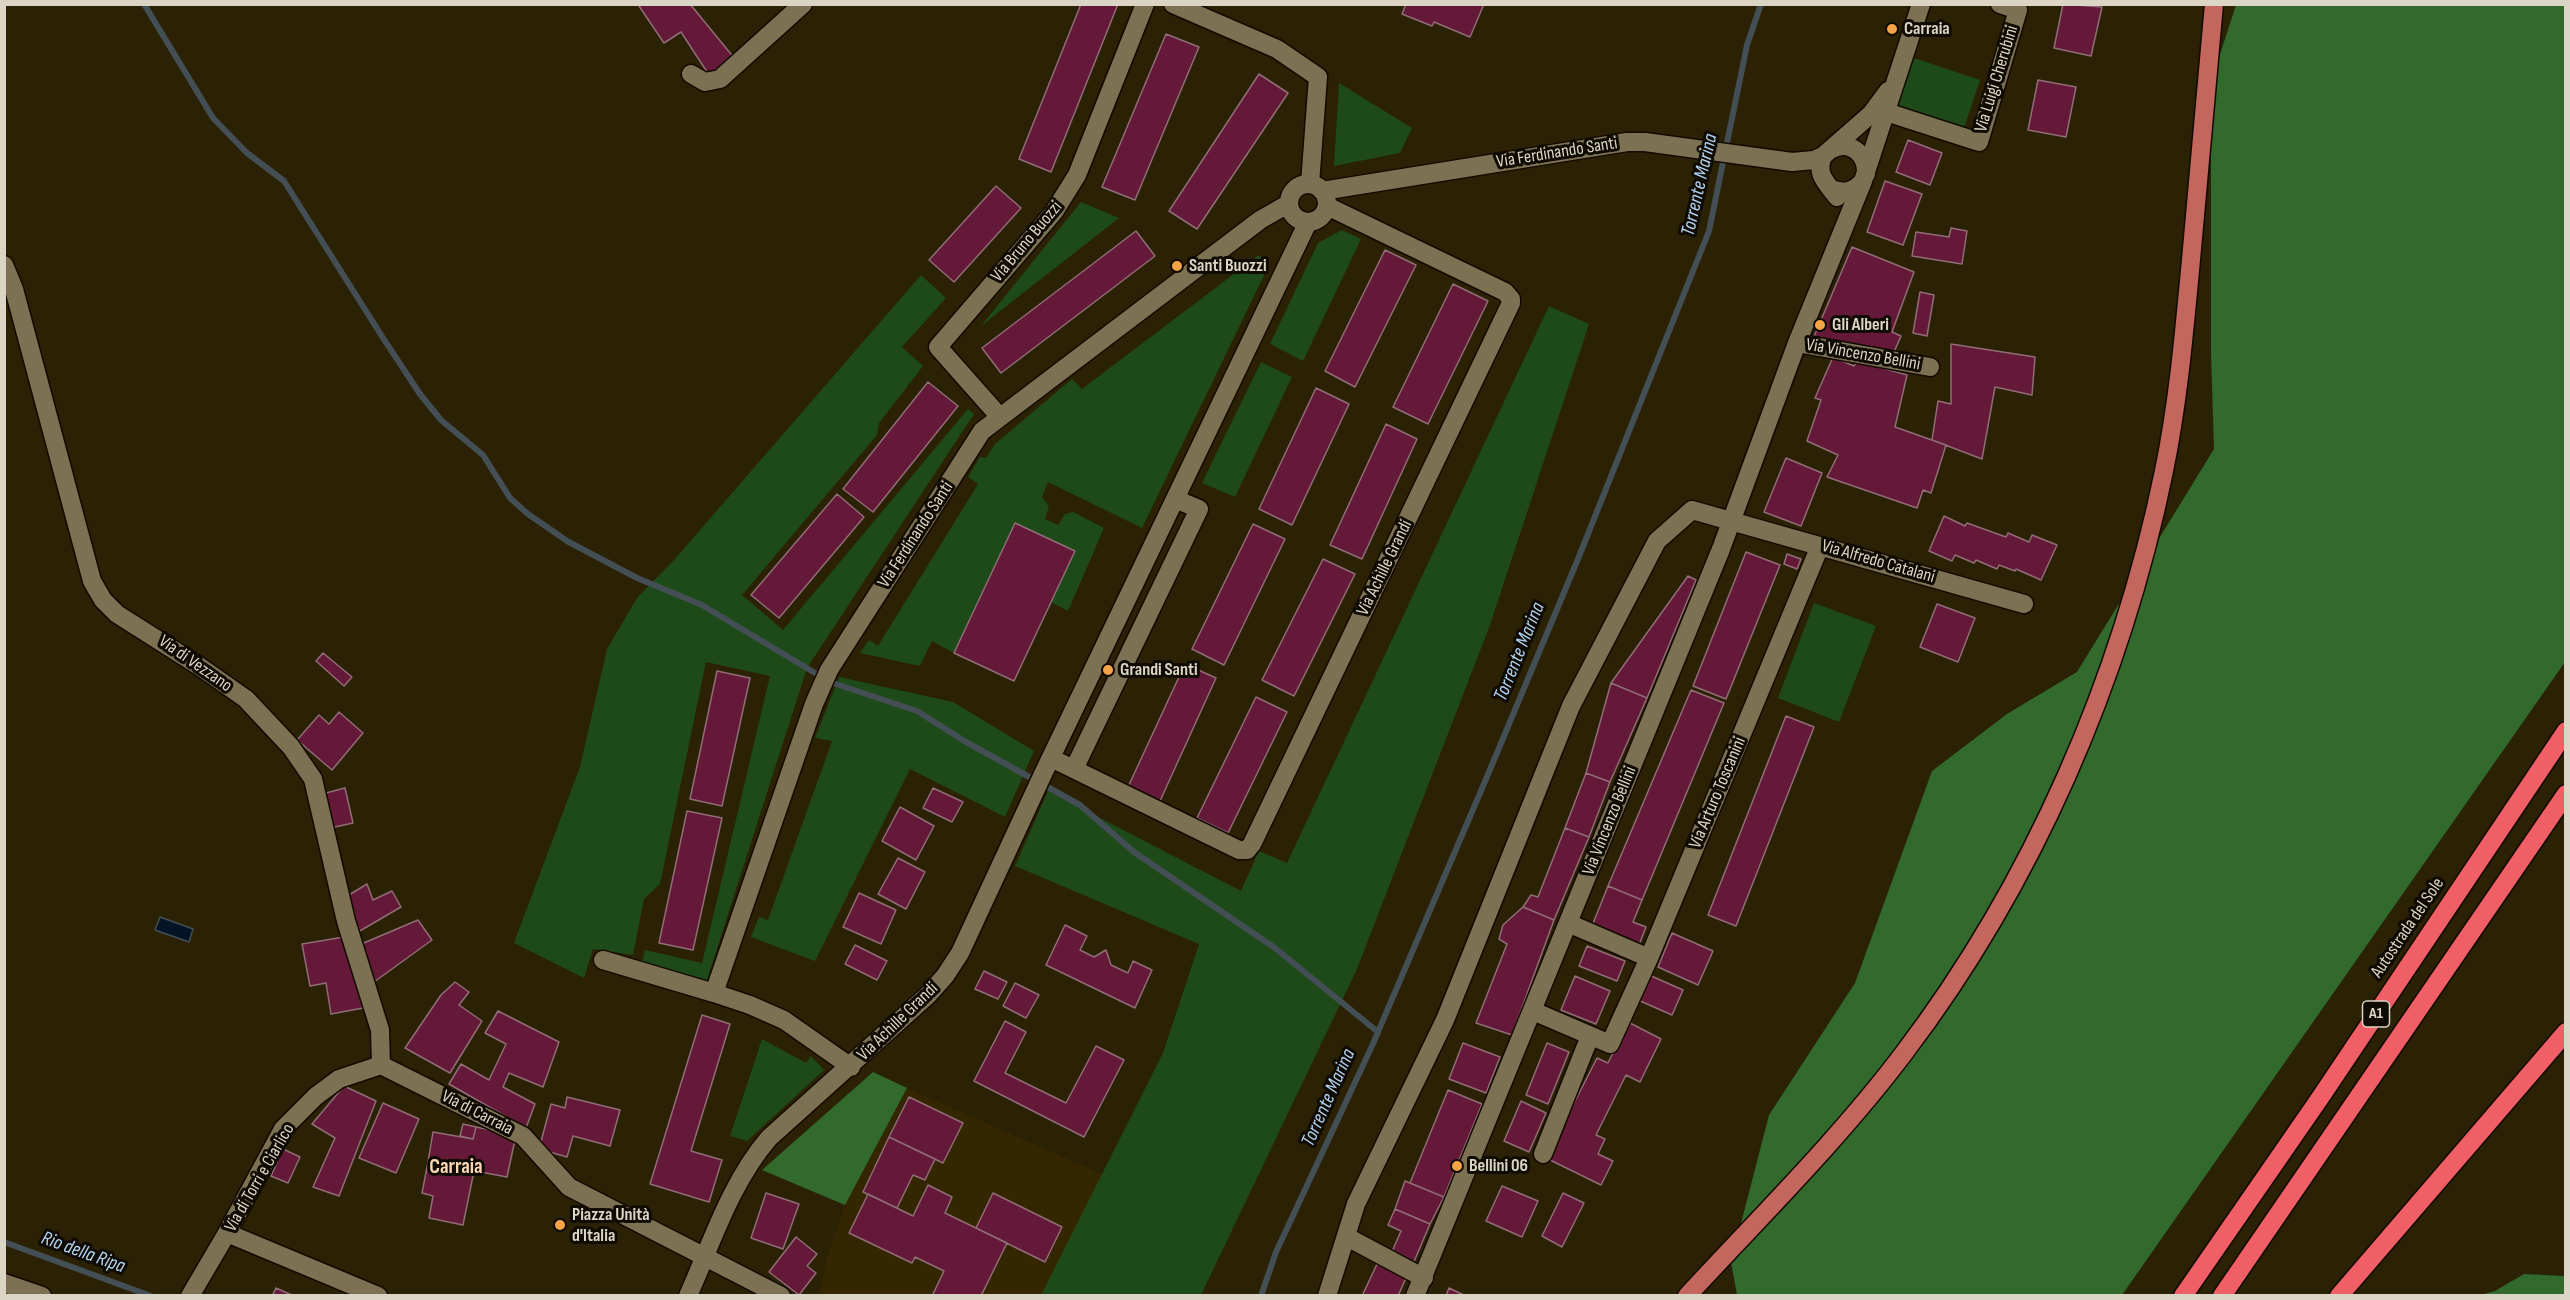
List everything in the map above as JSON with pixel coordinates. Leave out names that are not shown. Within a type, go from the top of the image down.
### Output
[{"type":"highway","name":"Autostrada del Sole","points":[[2183,1296],[2320,1098],[2565,731]]},
{"type":"highway","name":"A1","points":[[2222,1296],[2565,794]]},
{"type":"highway","points":[[2339,1296],[2565,1032]]},
{"type":"main road","points":[[1688,1296],[1840,1131],[1903,1054],[1938,1005],[1984,933],[2039,835],[2090,718],[2116,651],[2142,568],[2164,470],[2178,387],[2214,4]]},
{"type":"street","points":[[691,74],[705,82],[720,79],[803,4]]},
{"type":"street","name":"Via Bruno Buozzi","points":[[1000,417],[938,347],[1054,212],[1072,184],[1145,4]]},
{"type":"street","points":[[1173,4],[1276,49],[1318,77],[1322,216],[1308,222],[1296,219],[1289,210],[1288,204]]},
{"type":"street","name":"Via Vincenzo Bellini","points":[[1415,1296],[1732,520],[1797,344],[1864,177],[1921,4]]},
{"type":"street","name":"Via Luigi Cherubini","points":[[1886,112],[1978,142],[2018,10],[2000,4]]},
{"type":"street","name":"Via Vincenzo Bellini","points":[[1842,234],[1843,212],[1826,183],[1821,162],[1826,153],[1871,114],[1900,71]]},
{"type":"street","name":"Via Ferdinando Santi","points":[[714,993],[814,704],[829,670],[982,431],[1260,220],[1288,204],[1293,191],[1298,187],[1320,194],[1605,144],[1645,142],[1790,161],[1814,160],[1826,153]]},
{"type":"street","points":[[1826,153],[1842,146],[1855,149],[1864,160],[1864,177],[1858,186],[1845,192],[1826,183]]},
{"type":"street","name":"Via Ferdinando Santi","points":[[1790,161],[1826,183]]},
{"type":"street","name":"Via Achille Grandi","points":[[1047,766],[1074,770],[1239,850],[1250,847],[1511,308],[1511,299],[1505,292],[1320,194]]},
{"type":"street","name":"Via Achille Grandi","points":[[688,1296],[725,1210],[755,1154],[769,1138],[928,995],[945,976],[960,953],[1174,499],[1308,222]]},
{"type":"street","name":"Via di Vezzano","points":[[4,265],[14,289],[92,581],[103,600],[117,614],[246,699],[291,747],[313,779],[346,921],[380,1030],[381,1065]]},
{"type":"street","name":"Via Vincenzo Bellini","points":[[1797,344],[1930,367]]},
{"type":"street","points":[[1074,770],[1198,509],[1174,499]]},
{"type":"street","name":"Via Alfredo Catalani","points":[[1347,1237],[1356,1204],[1445,1020],[1571,706],[1657,541],[1692,510],[2024,604]]},
{"type":"street","name":"Via Arturo Toscanini","points":[[1590,1036],[1610,1044],[1820,546]]},
{"type":"street","points":[[1568,923],[1648,958]]},
{"type":"street","points":[[603,960],[750,1005],[784,1020],[851,1066]]},
{"type":"street","points":[[1533,1011],[1590,1036],[1543,1154]]},
{"type":"street","name":"Via di Torri e Ciarlico","points":[[190,1296],[284,1129],[316,1096],[339,1079],[381,1065]]},
{"type":"street","name":"Via di Carraia","points":[[381,1065],[523,1136],[569,1186],[781,1296]]},
{"type":"street","points":[[227,1233],[378,1296]]},
{"type":"street","points":[[1327,1296],[1347,1237],[1424,1278]]},
{"type":"street","points":[[4,1283],[42,1296]]},
{"type":"shaded area","points":[[907,1088],[1102,1174],[1041,1295],[819,1296],[827,1257],[845,1205]]},
{"type":"green space","points":[[2236,5],[2565,5],[2565,662],[2122,1295],[1737,1295],[1731,1262],[1769,1115],[1855,983],[1932,771],[2007,714],[2077,672],[2214,449],[2211,353],[2211,82]]},
{"type":"green space","points":[[1914,58],[1980,80],[1964,128],[1898,106]]},
{"type":"green space","points":[[1339,83],[1412,128],[1400,153],[1334,166]]},
{"type":"green space","points":[[1081,202],[1119,218],[981,326]]},
{"type":"green space","points":[[1342,230],[1361,239],[1303,361],[1270,344],[1318,243]]},
{"type":"green space","points":[[1259,255],[1268,267],[1142,528],[1048,482],[1042,497],[1049,506],[1045,519],[1058,525],[1065,514],[1073,512],[1104,528],[1068,611],[1051,602],[1075,551],[1015,523],[954,653],[932,641],[920,666],[860,653],[869,640],[878,646],[978,484],[968,477],[980,457],[986,458],[995,444],[1072,379],[1082,389]]},
{"type":"green space","points":[[921,275],[946,298],[902,347],[923,366],[879,423],[877,435],[742,595],[783,630],[968,409],[974,414],[807,668],[707,980],[642,962],[645,950],[702,963],[770,676],[706,662],[660,884],[644,899],[633,955],[593,949],[584,978],[514,943],[580,767],[607,649],[637,598],[674,560]]},
{"type":"green space","points":[[1549,306],[1589,324],[1490,625],[1357,969],[1201,1295],[1041,1295],[1163,1053],[1199,944],[1015,866],[1048,791],[1241,891],[1259,851],[1287,863]]},
{"type":"green space","points":[[1261,362],[1292,377],[1235,497],[1202,483]]},
{"type":"green space","points":[[1814,603],[1876,626],[1839,722],[1778,698]]},
{"type":"green space","points":[[839,677],[953,702],[1034,751],[1005,817],[910,769],[815,961],[751,937],[759,917],[768,920],[832,741],[815,738]]},
{"type":"green space","points":[[762,1039],[806,1063],[811,1056],[824,1070],[747,1141],[730,1136]]},
{"type":"green space","points":[[873,1072],[907,1088],[845,1205],[762,1170]]},
{"type":"green space","points":[[2524,1274],[2565,1276],[2565,1295],[2480,1295],[2495,1291]]},
{"type":"water","points":[[160,917],[193,929],[189,942],[155,930]]},
{"type":"building","points":[[641,4],[690,4],[735,59],[709,75],[681,32],[664,43],[639,6]]},
{"type":"building","points":[[1081,4],[1118,4],[1051,172],[1019,159]]},
{"type":"building","points":[[1406,4],[1484,4],[1470,37],[1434,22],[1432,26],[1402,14]]},
{"type":"building","points":[[2063,4],[2102,7],[2091,56],[2054,48]]},
{"type":"building","points":[[1166,34],[1199,47],[1135,200],[1102,187]]},
{"type":"building","points":[[1259,74],[1288,93],[1197,229],[1169,211]]},
{"type":"building","points":[[2038,80],[2076,87],[2066,137],[2028,130]]},
{"type":"building","points":[[1908,140],[1942,153],[1930,185],[1896,172]]},
{"type":"building","points":[[1885,181],[1922,194],[1903,245],[1867,232]]},
{"type":"building","points":[[996,186],[1021,208],[954,282],[929,260]]},
{"type":"building","points":[[1951,228],[1967,231],[1962,264],[1912,256],[1916,232],[1949,237]]},
{"type":"building","points":[[1136,231],[1155,256],[1001,373],[982,348]]},
{"type":"building","points":[[1852,247],[1914,272],[1892,332],[1901,336],[1894,352],[1813,339]]},
{"type":"building","points":[[1385,250],[1416,265],[1355,387],[1325,371]]},
{"type":"building","points":[[1453,284],[1488,301],[1428,424],[1393,407]]},
{"type":"building","points":[[1920,292],[1934,295],[1927,336],[1913,333]]},
{"type":"building","points":[[1951,344],[2035,357],[2032,395],[1995,387],[1982,459],[1932,440],[1938,401],[1951,404]]},
{"type":"building","points":[[1833,357],[1854,366],[1857,361],[1907,375],[1895,427],[1946,445],[1931,493],[1923,490],[1917,508],[1827,477],[1838,455],[1807,441],[1821,400],[1815,398]]},
{"type":"building","points":[[928,382],[958,406],[873,512],[843,489]]},
{"type":"building","points":[[1316,388],[1349,404],[1292,525],[1259,509]]},
{"type":"building","points":[[1386,424],[1417,439],[1362,559],[1330,545]]},
{"type":"building","points":[[1786,458],[1822,473],[1801,526],[1764,512]]},
{"type":"building","points":[[837,494],[864,517],[779,618],[751,595]]},
{"type":"building","points":[[1944,516],[1965,526],[1967,523],[2006,537],[2008,533],[2029,542],[2032,535],[2057,545],[2041,580],[2016,569],[2015,571],[1999,565],[1997,569],[1976,560],[1974,563],[1955,555],[1952,561],[1929,551]]},
{"type":"building","points":[[1015,523],[1075,551],[1014,681],[954,653]]},
{"type":"building","points":[[1253,524],[1285,539],[1224,665],[1192,649]]},
{"type":"building","points":[[1746,552],[1780,565],[1726,699],[1693,686]]},
{"type":"building","points":[[1787,554],[1801,559],[1797,569],[1784,564]]},
{"type":"building","points":[[1323,559],[1355,574],[1294,696],[1262,680]]},
{"type":"building","points":[[1688,576],[1696,580],[1647,698],[1611,683]]},
{"type":"building","points":[[1937,604],[1975,618],[1958,662],[1920,647]]},
{"type":"building","points":[[323,653],[352,677],[344,686],[316,661]]},
{"type":"building","points":[[1185,664],[1216,678],[1160,801],[1128,787]]},
{"type":"building","points":[[717,671],[750,678],[722,806],[690,799]]},
{"type":"building","points":[[1611,683],[1647,698],[1610,782],[1586,773]]},
{"type":"building","points":[[1691,690],[1724,703],[1642,900],[1608,886]]},
{"type":"building","points":[[1256,697],[1287,712],[1228,833],[1197,818]]},
{"type":"building","points":[[339,712],[363,733],[332,770],[297,740],[319,715],[329,724]]},
{"type":"building","points":[[1786,716],[1814,727],[1736,926],[1708,915]]},
{"type":"building","points":[[1586,773],[1610,782],[1589,837],[1565,828]]},
{"type":"building","points":[[345,788],[353,823],[330,828],[322,794]]},
{"type":"building","points":[[933,788],[963,802],[952,822],[923,808]]},
{"type":"building","points":[[900,807],[934,826],[916,860],[882,841]]},
{"type":"building","points":[[687,811],[722,818],[693,950],[659,943]]},
{"type":"building","points":[[1565,828],[1589,837],[1554,920],[1523,907],[1531,895],[1538,897]]},
{"type":"building","points":[[898,858],[925,872],[906,909],[878,894]]},
{"type":"building","points":[[367,884],[373,900],[392,891],[401,907],[358,932],[349,895]]},
{"type":"building","points":[[1608,886],[1642,900],[1633,922],[1646,927],[1639,945],[1592,926]]},
{"type":"building","points":[[859,893],[896,910],[881,944],[843,927]]},
{"type":"building","points":[[1523,907],[1554,920],[1512,1035],[1476,1023],[1507,944],[1499,939],[1503,925]]},
{"type":"building","points":[[418,920],[432,940],[374,982],[359,945]]},
{"type":"building","points":[[1065,925],[1087,936],[1080,950],[1094,957],[1106,950],[1111,965],[1128,973],[1133,961],[1152,970],[1135,1008],[1046,965]]},
{"type":"building","points":[[1672,933],[1713,951],[1698,985],[1658,967]]},
{"type":"building","points":[[350,936],[363,1008],[331,1014],[326,983],[310,986],[302,944]]},
{"type":"building","points":[[855,945],[887,961],[877,980],[845,964]]},
{"type":"building","points":[[1587,946],[1625,961],[1617,981],[1579,966]]},
{"type":"building","points":[[984,971],[1007,982],[998,999],[975,989]]},
{"type":"building","points":[[1649,975],[1683,990],[1672,1015],[1638,1000]]},
{"type":"building","points":[[1575,976],[1610,991],[1596,1024],[1561,1010]]},
{"type":"building","points":[[455,982],[469,992],[459,1005],[482,1021],[450,1073],[405,1048],[441,995]]},
{"type":"building","points":[[1015,983],[1039,995],[1026,1018],[1003,1006]]},
{"type":"building","points":[[498,1011],[559,1042],[543,1087],[509,1073],[503,1087],[535,1104],[526,1128],[449,1084],[461,1064],[489,1080],[506,1044],[485,1033]]},
{"type":"building","points":[[702,1015],[730,1024],[691,1151],[722,1160],[709,1202],[650,1184]]},
{"type":"building","points":[[1005,1021],[1026,1032],[1005,1073],[1066,1103],[1096,1046],[1124,1060],[1084,1137],[974,1081]]},
{"type":"building","points":[[1628,1022],[1661,1039],[1640,1082],[1626,1075],[1596,1135],[1605,1139],[1598,1154],[1613,1161],[1601,1185],[1546,1158],[1597,1058],[1608,1063]]},
{"type":"building","points":[[1463,1043],[1500,1057],[1486,1093],[1449,1079]]},
{"type":"building","points":[[1547,1043],[1569,1052],[1548,1104],[1526,1095]]},
{"type":"building","points":[[344,1086],[376,1101],[339,1196],[313,1187],[335,1138],[312,1124]]},
{"type":"building","points":[[1448,1090],[1482,1104],[1444,1197],[1410,1183]]},
{"type":"building","points":[[567,1097],[620,1110],[610,1146],[573,1136],[567,1157],[539,1149],[551,1104],[565,1108]]},
{"type":"building","points":[[909,1097],[963,1123],[943,1163],[889,1137]]},
{"type":"building","points":[[1521,1101],[1546,1113],[1529,1152],[1504,1141]]},
{"type":"building","points":[[383,1103],[419,1119],[396,1173],[359,1158]]},
{"type":"building","points":[[463,1124],[476,1127],[473,1139],[460,1136]]},
{"type":"building","points":[[476,1127],[516,1135],[507,1177],[428,1162],[433,1132],[473,1139]]},
{"type":"building","points":[[889,1137],[935,1159],[925,1180],[913,1175],[897,1208],[863,1192]]},
{"type":"building","points":[[283,1149],[300,1157],[288,1183],[271,1176]]},
{"type":"building","points":[[428,1162],[474,1171],[463,1225],[429,1218],[433,1196],[422,1193]]},
{"type":"building","points":[[1405,1181],[1444,1197],[1430,1224],[1395,1209]]},
{"type":"building","points":[[928,1185],[952,1197],[945,1213],[1007,1243],[981,1296],[932,1296],[944,1271],[915,1257],[912,1263],[849,1233],[868,1194],[913,1216]]},
{"type":"building","points":[[1502,1186],[1538,1201],[1522,1237],[1486,1221]]},
{"type":"building","points":[[766,1193],[799,1204],[783,1249],[751,1238]]},
{"type":"building","points":[[993,1193],[1062,1227],[1045,1262],[976,1228]]},
{"type":"building","points":[[1563,1193],[1584,1203],[1562,1247],[1542,1236]]},
{"type":"building","points":[[1395,1209],[1430,1224],[1413,1264],[1391,1254],[1401,1231],[1388,1225]]},
{"type":"building","points":[[796,1237],[817,1254],[807,1266],[816,1273],[799,1295],[769,1272]]},
{"type":"building","points":[[1377,1264],[1406,1278],[1398,1296],[1362,1296]]},
{"type":"building","points":[[276,1288],[294,1296],[272,1296]]},
{"type":"building","points":[[1449,1288],[1466,1296],[1446,1296]]},
{"type":"waterway","points":[[144,4],[213,118],[247,153],[284,181],[420,394],[441,420],[483,455],[510,498],[528,514],[567,541],[637,578],[702,605],[830,682],[917,711],[966,742],[1080,805],[1134,852],[1275,948],[1378,1032]]},
{"type":"waterway","name":"Torrente Marina","points":[[1261,1296],[1276,1252],[1372,1046],[1489,772],[1578,559],[1709,231],[1747,45],[1761,4]]},
{"type":"waterway","name":"Rio della Ripa","points":[[4,1242],[151,1296]]},
{"type":"place","name":"Carraia","points":[[1892,29]]},
{"type":"place","name":"Santi Buozzi","points":[[1177,266]]},
{"type":"place","name":"Gli Alberi","points":[[1820,325]]},
{"type":"place","name":"Grandi Santi","points":[[1108,670]]},
{"type":"place","name":"Bellini 06","points":[[1457,1166]]},
{"type":"place","name":"Piazza Unità d'Italia","points":[[560,1225]]},
{"type":"district","name":"Carraia","points":[[456,1168]]}]
